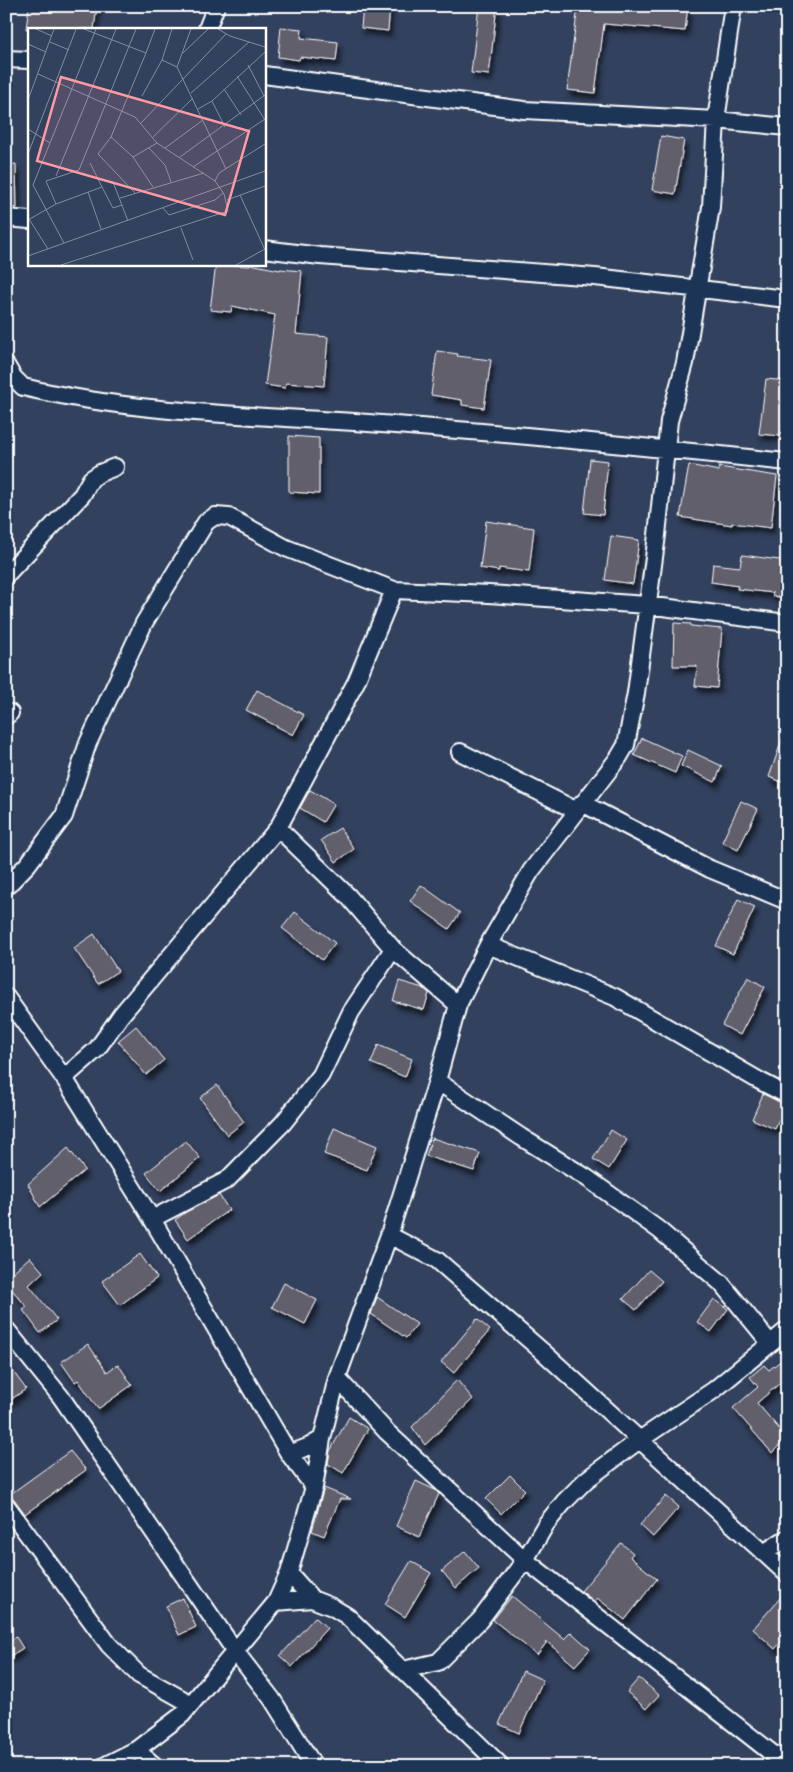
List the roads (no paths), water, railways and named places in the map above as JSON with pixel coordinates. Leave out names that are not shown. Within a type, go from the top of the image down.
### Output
[{"type":"street","points":[[207,28],[216,6]]},
{"type":"street","points":[[104,1766],[136,1750],[182,1716],[276,1602],[289,1573],[314,1487],[322,1439],[337,1378],[389,1234],[437,1081],[458,1005],[488,945],[531,871],[619,757],[626,745],[636,693],[669,421],[685,363],[711,207],[716,120],[733,6]]},
{"type":"street","points":[[6,59],[28,60]]},
{"type":"street","points":[[265,75],[524,110],[716,120],[787,127]]},
{"type":"street","points":[[6,218],[28,220]]},
{"type":"street","points":[[265,249],[320,256],[595,276],[787,299]]},
{"type":"street","points":[[6,365],[13,377],[23,387],[126,405],[666,449],[787,462]]},
{"type":"street","points":[[6,575],[82,495],[91,479],[115,467]]},
{"type":"street","points":[[6,886],[28,864],[64,816],[88,743],[144,623],[206,522],[215,516],[229,518],[286,548],[394,590],[490,594],[647,605],[787,624]]},
{"type":"street","points":[[64,1078],[97,1049],[121,1016],[278,828],[356,682],[394,590]]},
{"type":"street","points":[[460,752],[710,869],[787,901]]},
{"type":"street","points":[[278,828],[348,896],[393,949],[458,1005]]},
{"type":"street","points":[[488,945],[615,997],[758,1080],[787,1094]]},
{"type":"street","points":[[152,1219],[227,1180],[283,1123],[322,1075],[351,1012],[393,949]]},
{"type":"street","points":[[6,997],[64,1078],[152,1219],[289,1454],[314,1487]]},
{"type":"street","points":[[437,1081],[521,1137],[588,1178],[659,1230],[721,1283],[770,1343]]},
{"type":"street","points":[[389,1234],[437,1260],[542,1351],[638,1441],[787,1574]]},
{"type":"street","points":[[6,1329],[61,1397],[235,1651],[272,1699],[314,1766]]},
{"type":"street","points":[[403,1670],[438,1662],[480,1620],[525,1560],[546,1524],[586,1480],[638,1441],[714,1390],[787,1330]]},
{"type":"street","points":[[337,1378],[387,1432],[525,1560],[787,1765]]},
{"type":"street","points":[[289,1454],[322,1439]]},
{"type":"street","points":[[6,1505],[109,1645],[139,1675],[191,1704]]},
{"type":"street","points":[[764,1553],[787,1538]]},
{"type":"street","points":[[289,1573],[312,1599]]},
{"type":"street","points":[[276,1602],[312,1599],[332,1607],[347,1616],[501,1766]]},
{"type":"street","points":[[136,1750],[155,1766]]}]
